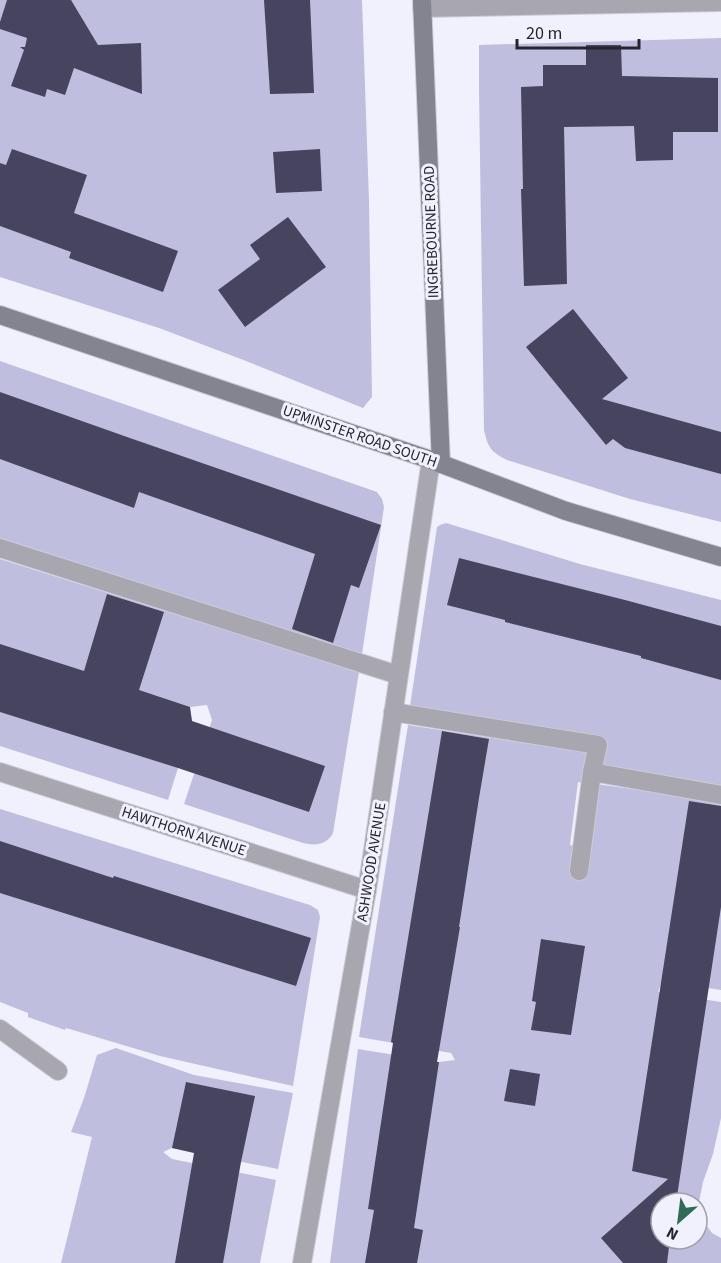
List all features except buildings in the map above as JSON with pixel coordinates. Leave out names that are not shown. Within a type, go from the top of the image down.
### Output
[{"type":"street","points":[[422,4],[721,2]]},
{"type":"street","name":"INGREBOURNE ROAD","points":[[422,4],[436,462]]},
{"type":"street","name":"UPMINSTER ROAD SOUTH","points":[[0,315],[436,462],[566,511],[721,557]]},
{"type":"street","name":"ASHWOOD AVENUE","points":[[302,1263],[367,890],[398,675],[436,462]]},
{"type":"street","points":[[0,548],[398,675]]},
{"type":"street","points":[[393,712],[598,745],[592,772],[579,871]]},
{"type":"street","name":"HAWTHORN AVENUE","points":[[0,772],[367,890]]},
{"type":"street","points":[[592,772],[721,795]]},
{"type":"street","points":[[0,1029],[58,1071]]},
{"type":"shaded area","points":[[0,0],[362,0],[369,201],[372,397],[363,408],[159,328],[0,277]]},
{"type":"shaded area","points":[[721,38],[721,522],[630,499],[507,460],[494,452],[489,445],[484,430],[479,45]]},
{"type":"shaded area","points":[[0,361],[377,492],[384,507],[362,654],[22,545],[21,548],[0,541]]},
{"type":"shaded area","points":[[446,523],[580,564],[721,600],[721,788],[597,764],[604,741],[410,706],[437,527]]},
{"type":"shaded area","points":[[0,559],[359,672],[333,833],[330,837],[320,844],[303,843],[184,804],[212,720],[207,705],[190,707],[192,723],[168,800],[0,746]]},
{"type":"shaded area","points":[[408,725],[590,753],[587,784],[578,782],[570,845],[578,846],[596,784],[721,801],[721,990],[662,981],[658,992],[721,1002],[721,1118],[701,1191],[649,1191],[649,1251],[709,1251],[709,1229],[721,1238],[721,1263],[330,1263],[358,1049],[439,1062],[455,1060],[451,1053],[359,1037]]},
{"type":"shaded area","points":[[0,809],[310,905],[318,910],[320,917],[293,1086],[160,1056],[66,1028],[65,1030],[28,1017],[28,1013],[0,1002]]},
{"type":"shaded area","points":[[116,1048],[194,1075],[293,1093],[278,1169],[172,1148],[163,1152],[172,1159],[276,1180],[260,1263],[61,1263],[92,1137],[71,1132],[97,1055]]}]
